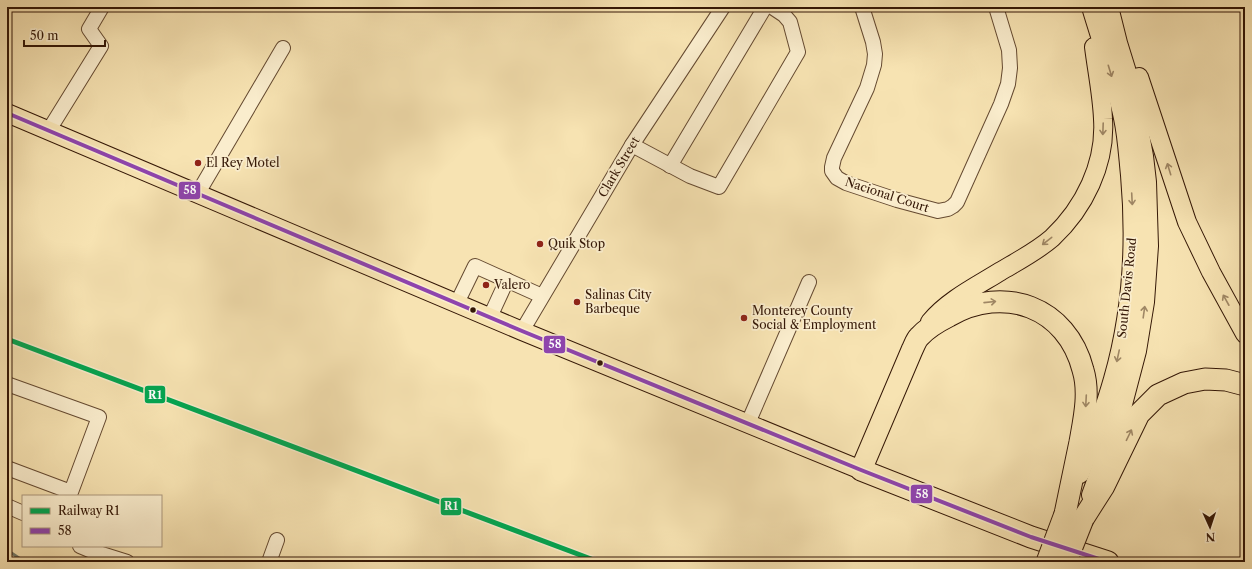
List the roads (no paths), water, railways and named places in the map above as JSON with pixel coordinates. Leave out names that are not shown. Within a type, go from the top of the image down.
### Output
[{"type":"highway","points":[[1066,562],[1074,516],[1085,413],[1086,392],[1084,372],[1079,355],[1070,339],[1058,324],[1043,313],[1028,306],[1003,301],[991,301],[960,309],[941,320],[919,337],[912,350],[861,470],[1031,537],[1108,562]]},
{"type":"highway","points":[[1074,516],[1104,486],[1139,414],[1158,395],[1184,383],[1205,379],[1226,380],[1245,385]]},
{"type":"highway","name":"South Davis Road","points":[[1047,562],[1074,516]]},
{"type":"main road","points":[[919,337],[935,316],[949,304],[1034,251],[1050,239],[1078,208],[1087,192],[1100,155],[1103,120],[1088,7]]},
{"type":"main road","name":"South Davis Road","points":[[1074,516],[1092,444],[1113,378],[1126,314],[1132,254],[1132,196],[1123,118],[1091,7]]},
{"type":"main road","points":[[1110,7],[1145,93],[1187,222],[1211,272],[1245,334]]},
{"type":"main road","name":"South Davis Road","points":[[1074,516],[1121,412],[1131,376],[1142,324],[1148,280],[1148,208],[1144,156],[1131,85],[1118,43],[1110,7]]},
{"type":"main road","points":[[7,113],[522,331],[861,470]]},
{"type":"street","points":[[49,130],[101,46],[89,29],[102,7]]},
{"type":"street","name":"Clark Street","points":[[522,331],[632,145],[723,7]]},
{"type":"street","points":[[670,166],[765,7]]},
{"type":"street","points":[[632,145],[690,176],[719,187],[798,52],[790,22],[784,15],[772,7]]},
{"type":"street","name":"Nacional Court","points":[[862,7],[873,42],[875,54],[874,65],[867,88],[834,158],[832,171],[838,178],[846,183],[897,200],[938,211],[948,209],[957,202],[1001,104],[1008,84],[1010,68],[1009,50],[996,7]]},
{"type":"street","points":[[198,193],[283,48]]},
{"type":"street","points":[[457,303],[475,266],[542,296]]},
{"type":"street","points":[[490,317],[507,280]]},
{"type":"street","points":[[748,423],[810,282]]},
{"type":"street","points":[[7,384],[99,417],[71,494],[7,468]]},
{"type":"street","points":[[7,506],[22,514]]},
{"type":"street","points":[[269,562],[277,540]]},
{"type":"street","points":[[82,547],[127,562]]},
{"type":"waterway","points":[[7,550],[25,562]]},
{"type":"rail line","name":"R1","points":[[7,339],[599,562]]},
{"type":"place","name":"El Rey Motel","points":[[198,163]]},
{"type":"place","name":"Quik Stop","points":[[540,244]]},
{"type":"place","name":"Valero","points":[[486,285]]},
{"type":"place","name":"Salinas City Barbeque","points":[[577,302]]},
{"type":"place","name":"Monterey County Social & Employment","points":[[744,318]]}]
